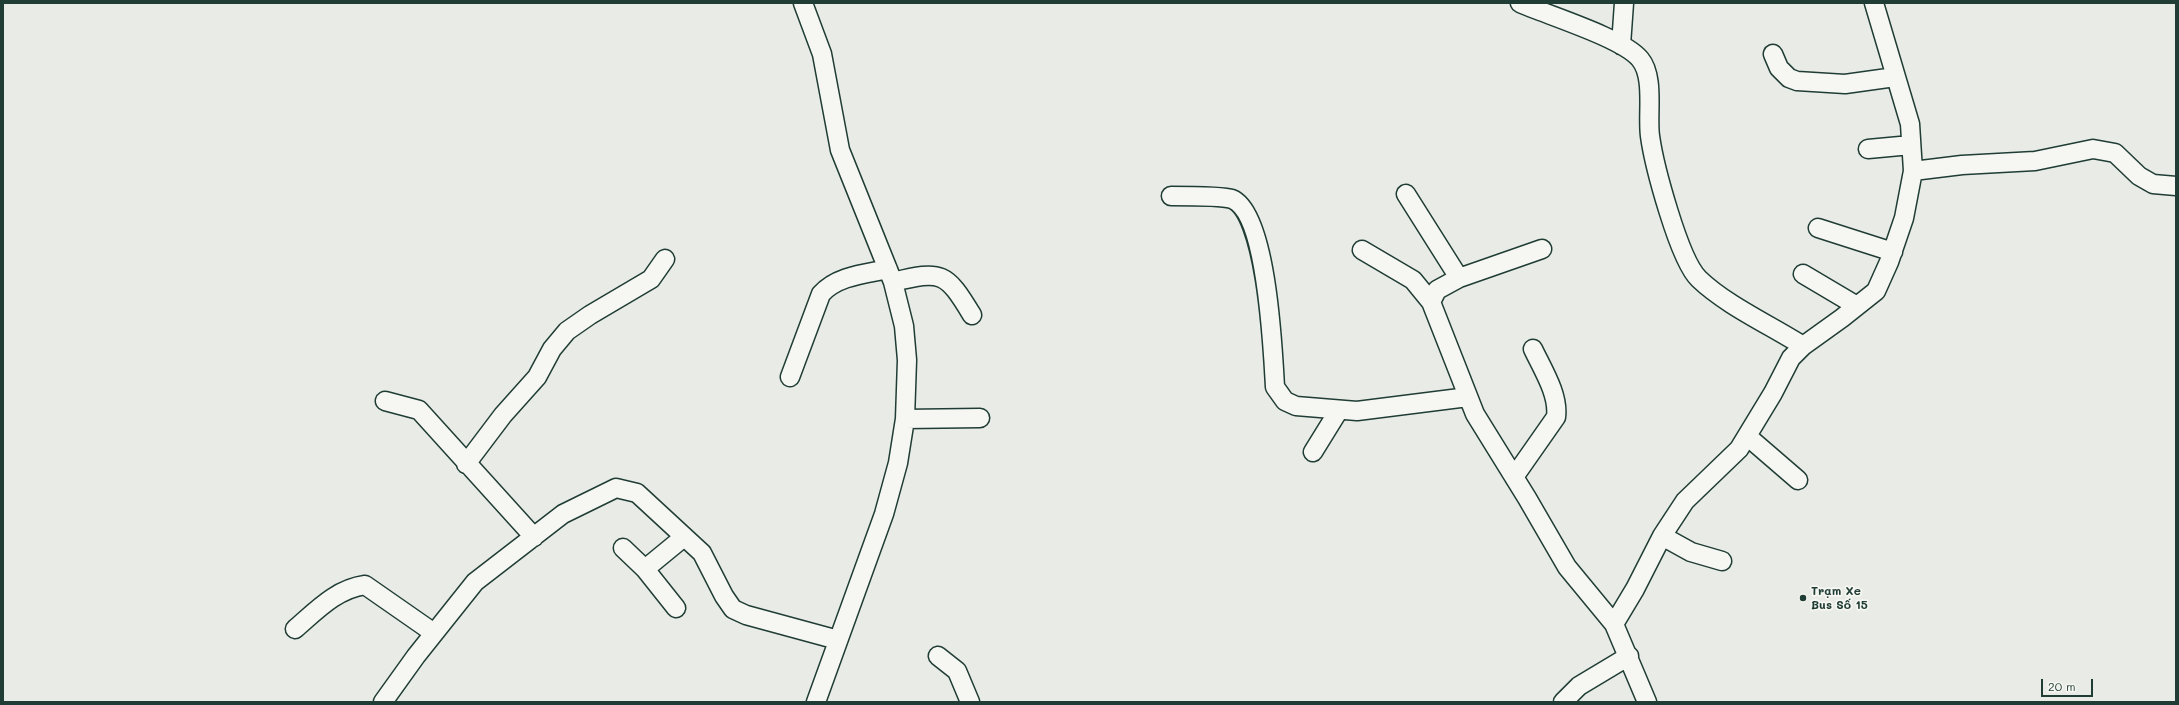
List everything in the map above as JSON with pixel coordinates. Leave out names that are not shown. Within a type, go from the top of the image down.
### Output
[{"type":"street","points":[[803,3],[822,54],[840,150],[890,275],[904,326],[908,360],[905,419],[898,463],[884,514],[816,702]]},
{"type":"street","points":[[1520,3],[1630,49],[1641,60],[1646,73],[1650,98],[1650,135],[1669,210],[1686,258],[1697,278],[1724,299],[1803,346]]},
{"type":"street","points":[[1621,45],[1624,3]]},
{"type":"street","points":[[1614,624],[1635,589],[1662,536],[1685,501],[1739,449],[1773,393],[1790,358],[1803,346],[1876,291],[1893,252],[1904,218],[1913,171],[1910,124],[1874,3]]},
{"type":"street","points":[[1773,54],[1779,68],[1789,78],[1797,81],[1845,84],[1895,77]]},
{"type":"street","points":[[1868,149],[1911,145]]},
{"type":"street","points":[[1913,171],[1962,165],[2035,161],[2093,149],[2115,153],[2139,176],[2153,184],[2176,186]]},
{"type":"street","points":[[1406,194],[1459,278]]},
{"type":"street","points":[[1171,196],[1232,199],[1243,208],[1259,246],[1266,282],[1275,387],[1285,401],[1296,406],[1357,411],[1468,397]]},
{"type":"street","points":[[1818,228],[1893,252]]},
{"type":"street","points":[[1431,302],[1437,290],[1459,278],[1542,249]]},
{"type":"street","points":[[1362,250],[1413,280],[1431,302],[1475,414],[1567,567],[1614,624],[1629,656],[1647,702]]},
{"type":"street","points":[[466,464],[503,415],[537,377],[552,348],[567,331],[590,315],[651,279],[665,259]]},
{"type":"street","points":[[1803,274],[1858,306]]},
{"type":"street","points":[[790,377],[820,294],[828,285],[850,277],[933,275],[943,278],[955,287],[972,315]]},
{"type":"street","points":[[1514,477],[1556,417],[1557,408],[1555,398],[1533,349]]},
{"type":"street","points":[[385,401],[419,410],[466,464],[534,537]]},
{"type":"street","points":[[1313,452],[1339,410]]},
{"type":"street","points":[[905,419],[980,418]]},
{"type":"street","points":[[1747,436],[1798,480]]},
{"type":"street","points":[[383,702],[434,633],[475,582],[563,514],[616,488],[637,493],[702,553],[724,596],[733,609],[746,615],[838,640]]},
{"type":"street","points":[[1662,536],[1691,552],[1722,561]]},
{"type":"street","points":[[645,569],[684,537]]},
{"type":"street","points":[[623,548],[645,569],[676,608]]},
{"type":"street","points":[[295,629],[334,596],[351,587],[365,585],[434,633]]},
{"type":"street","points":[[938,656],[957,671],[970,702]]},
{"type":"street","points":[[1563,702],[1579,686],[1629,656]]},
{"type":"place","name":"Trạm Xe Bus Số 15","points":[[1803,598]]}]
